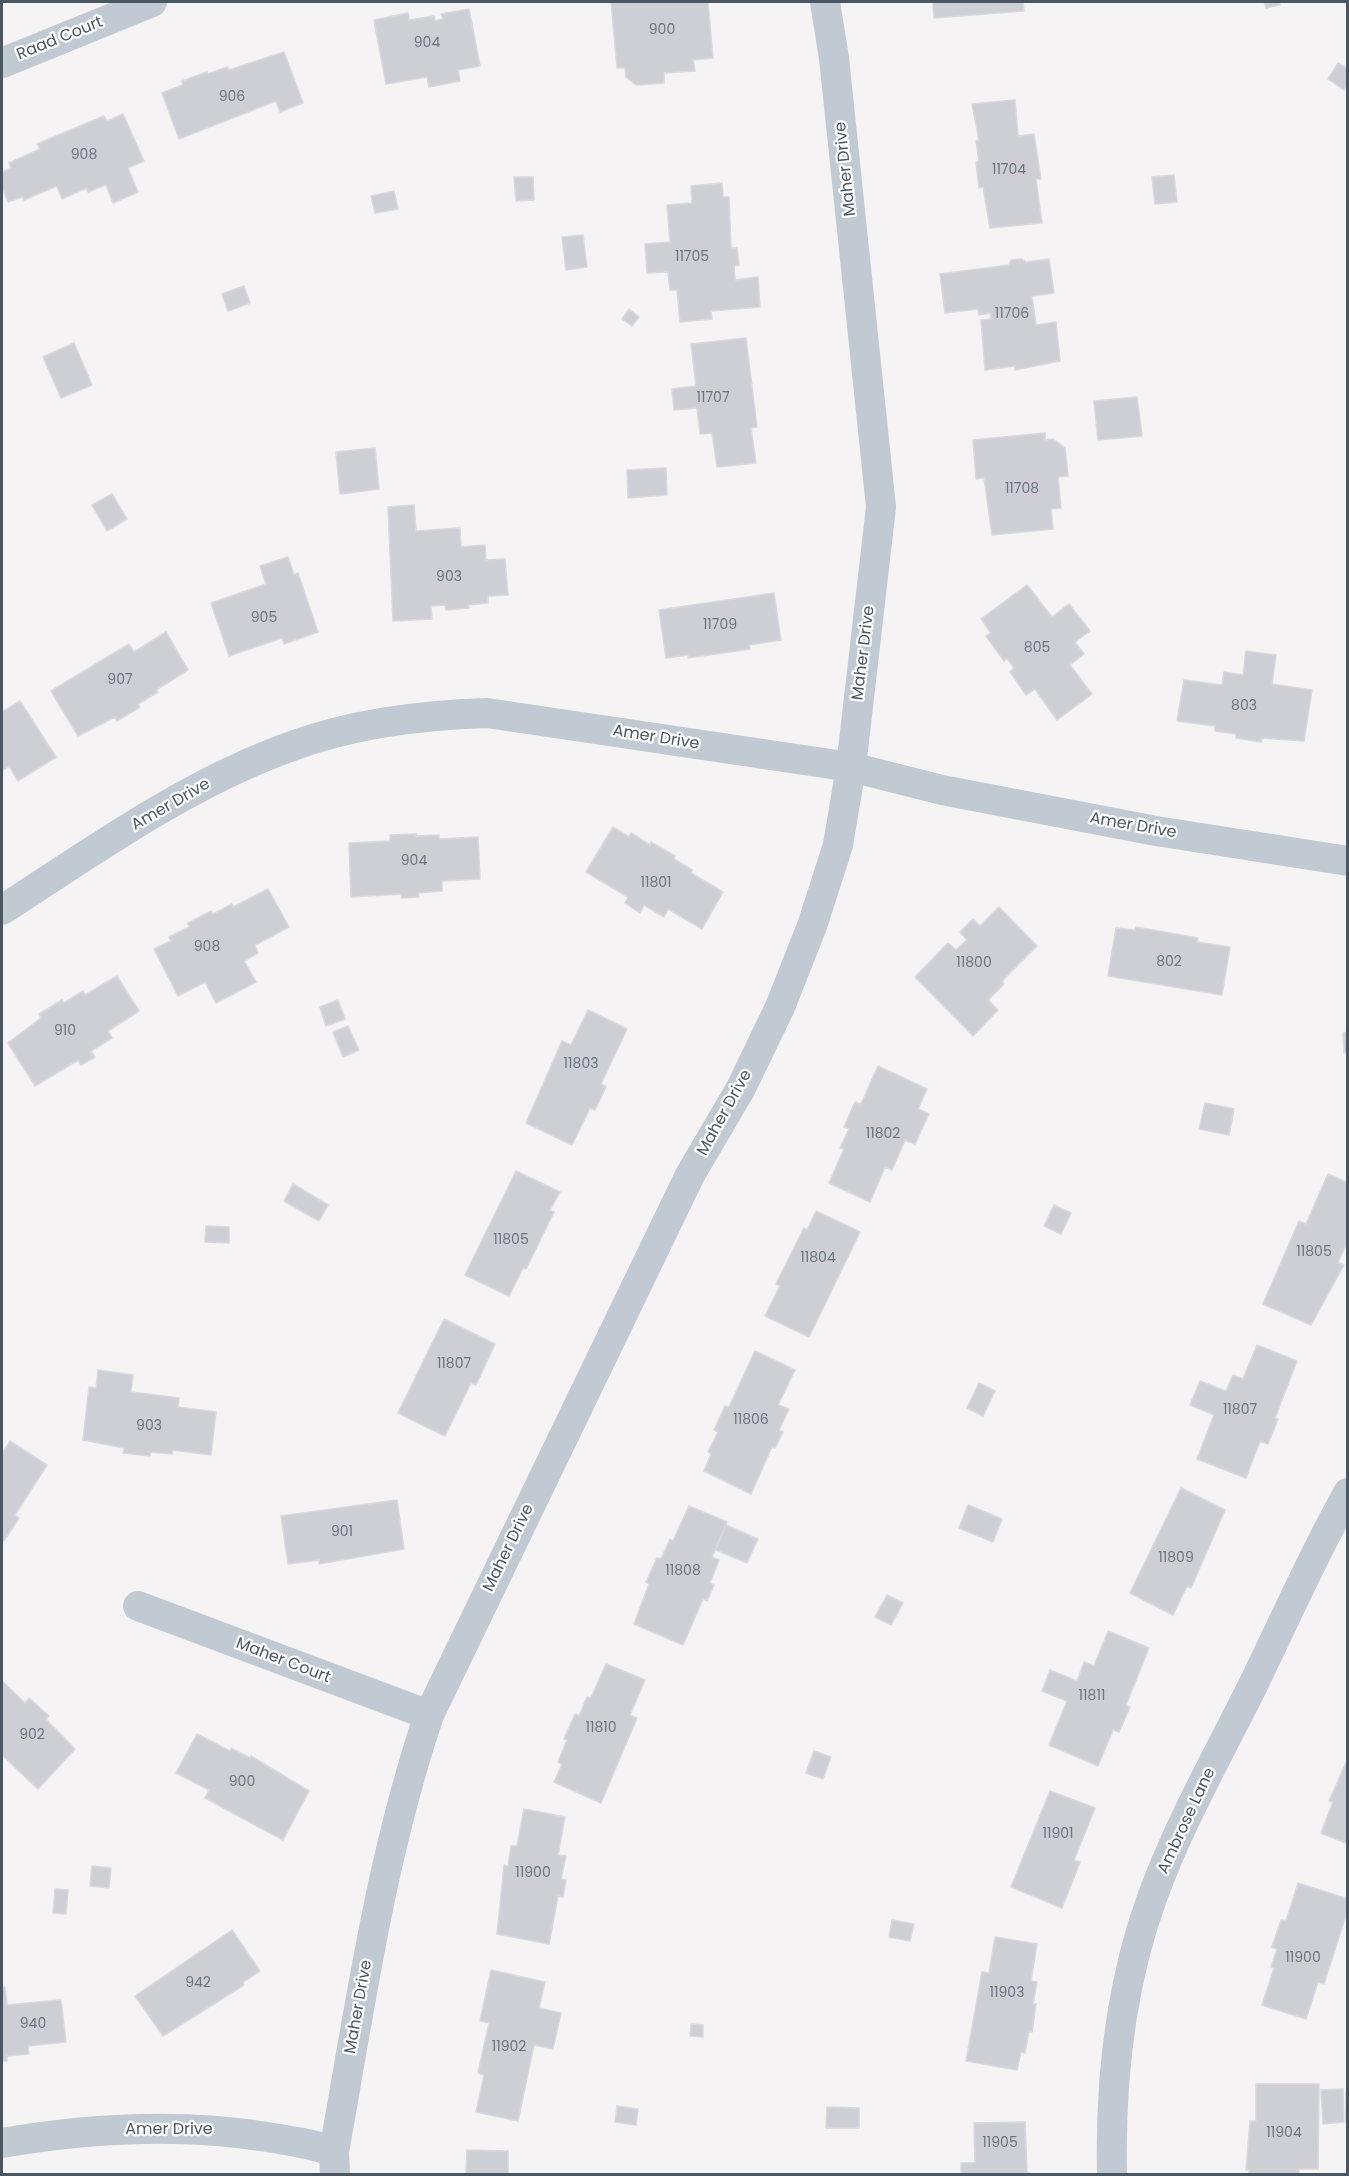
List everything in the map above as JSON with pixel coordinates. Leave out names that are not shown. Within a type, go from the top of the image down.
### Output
[{"type":"street","name":"Raad Court","points":[[2,63],[152,2]]},
{"type":"street","name":"Maher Drive","points":[[334,2163],[375,1924],[414,1758],[429,1715],[690,1175],[741,1088],[780,1007],[812,926],[838,845],[851,767],[881,507],[836,70],[825,2]]},
{"type":"street","name":"Amer Drive","points":[[2,910],[185,795],[226,774],[297,744],[400,720],[487,712],[851,767],[942,790],[1155,831],[1347,861]]},
{"type":"street","name":"Ambrose Lane","points":[[1112,2175],[1111,2135],[1118,2036],[1138,1940],[1152,1899],[1199,1794],[1347,1493]]},
{"type":"street","name":"Maher Court","points":[[138,1606],[429,1715]]},
{"type":"street","name":"Amer Drive","points":[[2,2143],[60,2135],[174,2129],[228,2131],[315,2145],[334,2163]]},
{"type":"building","points":[[611,2],[708,2],[713,58],[693,60],[695,71],[664,73],[664,83],[636,85],[626,77],[625,68],[617,68]]},
{"type":"building","points":[[933,2],[1023,2],[1024,11],[934,18]]},
{"type":"building","points":[[1264,2],[1279,2],[1280,5],[1266,8]]},
{"type":"building","points":[[469,9],[480,66],[458,70],[460,81],[429,87],[427,77],[386,84],[374,20],[408,13],[409,20],[434,16],[435,21],[443,19],[441,14]]},
{"type":"building","points":[[284,52],[303,103],[280,112],[276,101],[179,139],[162,93],[183,85],[182,81],[207,72],[208,74],[227,67],[229,70]]},
{"type":"building","points":[[1338,63],[1348,69],[1348,84],[1344,90],[1328,79]]},
{"type":"building","points":[[1015,100],[1018,136],[1034,134],[1041,179],[1036,179],[1042,223],[990,228],[983,187],[979,188],[976,141],[979,140],[972,104]]},
{"type":"building","points":[[123,114],[144,161],[128,168],[138,192],[113,203],[106,185],[88,192],[86,188],[62,199],[57,186],[24,200],[22,197],[8,202],[2,187],[2,172],[11,168],[9,163],[40,149],[37,144],[104,116],[107,121]]},
{"type":"building","points":[[1174,175],[1177,202],[1155,204],[1152,177]]},
{"type":"building","points":[[514,177],[533,177],[534,200],[516,201]]},
{"type":"building","points":[[722,183],[723,197],[729,197],[731,248],[737,248],[739,265],[734,266],[735,280],[758,277],[760,307],[711,311],[712,319],[680,322],[677,290],[670,290],[668,272],[647,273],[645,244],[670,242],[667,205],[692,203],[691,186]]},
{"type":"building","points":[[394,191],[398,209],[375,213],[371,196]]},
{"type":"building","points":[[583,235],[587,267],[566,270],[562,237]]},
{"type":"building","points":[[1022,259],[1026,262],[1049,259],[1054,293],[1032,296],[1036,325],[1056,322],[1060,361],[1015,370],[1015,366],[985,370],[981,320],[991,319],[990,313],[979,315],[978,309],[945,313],[940,274],[1009,265],[1011,260]]},
{"type":"building","points":[[244,286],[250,303],[228,311],[222,294]]},
{"type":"building","points":[[629,309],[639,317],[632,326],[622,319]]},
{"type":"building","points":[[746,338],[757,427],[751,428],[756,463],[717,467],[712,433],[700,434],[697,408],[674,410],[672,389],[696,386],[691,344]]},
{"type":"building","points":[[74,343],[92,385],[61,398],[43,357]]},
{"type":"building","points":[[1137,397],[1142,436],[1098,440],[1094,401]]},
{"type":"building","points":[[1045,433],[1045,440],[1053,439],[1065,448],[1068,476],[1058,477],[1061,508],[1051,509],[1053,529],[992,535],[984,478],[976,479],[973,440]]},
{"type":"building","points":[[375,448],[379,489],[340,494],[336,452]]},
{"type":"building","points":[[666,468],[667,495],[628,498],[627,470]]},
{"type":"building","points":[[112,494],[127,519],[107,531],[92,505]]},
{"type":"building","points":[[414,505],[416,531],[460,528],[461,547],[485,545],[486,560],[505,559],[508,595],[488,596],[488,603],[468,605],[469,608],[446,610],[445,605],[431,606],[432,619],[393,621],[388,507]]},
{"type":"building","points":[[288,557],[294,575],[298,573],[318,632],[284,644],[282,638],[229,656],[211,603],[266,584],[260,566]]},
{"type":"building","points":[[1027,585],[1052,617],[1069,604],[1090,631],[1075,642],[1084,654],[1070,665],[1092,694],[1057,720],[1035,689],[1026,695],[1010,672],[1014,668],[1007,658],[1004,661],[986,636],[991,633],[981,619]]},
{"type":"building","points":[[774,593],[781,640],[749,645],[750,649],[688,658],[688,655],[666,658],[659,610]]},
{"type":"building","points":[[166,632],[188,670],[156,690],[158,692],[138,704],[140,707],[117,721],[115,717],[78,736],[51,691],[129,644],[134,652]]},
{"type":"building","points":[[1246,651],[1276,655],[1272,684],[1312,690],[1304,741],[1262,738],[1261,742],[1236,738],[1236,734],[1215,731],[1215,726],[1177,721],[1184,680],[1222,685],[1224,672],[1243,675]]},
{"type":"building","points":[[20,701],[56,757],[18,781],[9,766],[2,771],[2,712]]},
{"type":"building","points":[[613,827],[629,837],[631,833],[650,845],[651,842],[675,856],[674,859],[692,870],[691,873],[723,892],[702,929],[668,909],[664,917],[644,905],[640,913],[625,903],[628,897],[586,872]]},
{"type":"building","points":[[416,834],[416,836],[439,835],[439,839],[478,837],[480,879],[442,881],[442,891],[418,893],[419,897],[402,898],[401,894],[351,897],[349,843],[390,841],[390,835]]},
{"type":"building","points":[[268,889],[289,927],[255,945],[258,953],[244,961],[256,982],[216,1003],[205,982],[178,996],[154,949],[171,941],[169,937],[189,927],[188,923],[211,911],[213,914],[232,904],[233,907]]},
{"type":"building","points":[[999,907],[1037,946],[1002,981],[1004,984],[988,1000],[998,1010],[973,1036],[915,977],[948,943],[956,950],[967,940],[960,932],[973,919],[980,926]]},
{"type":"building","points":[[1136,927],[1198,938],[1197,942],[1230,947],[1222,995],[1108,976],[1116,928],[1135,930]]},
{"type":"building","points":[[117,976],[139,1011],[108,1031],[112,1038],[91,1051],[95,1057],[81,1065],[78,1060],[35,1086],[8,1043],[41,1018],[39,1014],[62,1000],[64,1003],[83,991],[85,995]]},
{"type":"building","points":[[338,1000],[345,1019],[326,1026],[320,1007]]},
{"type":"building","points":[[588,1010],[627,1029],[601,1084],[606,1087],[595,1110],[590,1108],[572,1145],[526,1123],[562,1041],[571,1045]]},
{"type":"building","points":[[348,1026],[359,1050],[343,1057],[333,1032]]},
{"type":"building","points":[[1348,1032],[1348,1052],[1344,1053],[1343,1033]]},
{"type":"building","points":[[878,1066],[927,1089],[918,1109],[929,1114],[915,1144],[905,1140],[892,1170],[885,1167],[870,1202],[829,1183],[844,1149],[840,1148],[849,1129],[844,1127],[855,1102],[861,1104]]},
{"type":"building","points":[[1205,1103],[1234,1109],[1229,1135],[1199,1129]]},
{"type":"building","points":[[516,1171],[560,1192],[550,1210],[554,1212],[526,1269],[523,1268],[509,1296],[465,1275]]},
{"type":"building","points":[[1328,1174],[1348,1183],[1348,1241],[1338,1262],[1344,1265],[1311,1325],[1263,1304],[1299,1221],[1306,1224]]},
{"type":"building","points":[[293,1184],[328,1205],[319,1221],[284,1201]]},
{"type":"building","points":[[1054,1205],[1071,1213],[1061,1234],[1044,1226]]},
{"type":"building","points":[[816,1211],[860,1232],[809,1337],[765,1316],[780,1286],[776,1284],[804,1228],[807,1230]]},
{"type":"building","points":[[206,1226],[229,1227],[229,1243],[205,1242]]},
{"type":"building","points":[[444,1319],[495,1344],[476,1385],[471,1383],[445,1436],[398,1413]]},
{"type":"building","points":[[1257,1345],[1297,1361],[1275,1418],[1278,1419],[1268,1444],[1260,1441],[1246,1478],[1197,1459],[1214,1415],[1190,1405],[1200,1381],[1226,1391],[1233,1375],[1243,1379]]},
{"type":"building","points":[[755,1351],[795,1370],[778,1405],[789,1409],[779,1430],[783,1432],[775,1448],[772,1447],[751,1494],[704,1471],[711,1454],[708,1452],[718,1432],[714,1430],[725,1406],[729,1407]]},
{"type":"building","points":[[98,1370],[133,1375],[131,1392],[179,1398],[178,1407],[216,1412],[211,1455],[173,1450],[172,1454],[150,1452],[150,1456],[123,1453],[124,1448],[83,1440],[89,1387],[96,1388]]},
{"type":"building","points":[[979,1383],[995,1391],[983,1416],[967,1408]]},
{"type":"building","points":[[10,1441],[47,1465],[15,1515],[19,1518],[4,1541],[2,1540],[2,1454]]},
{"type":"building","points":[[1181,1488],[1225,1510],[1191,1588],[1187,1586],[1173,1615],[1130,1593]]},
{"type":"building","points":[[397,1500],[404,1549],[319,1564],[319,1560],[288,1564],[281,1516]]},
{"type":"building","points":[[968,1505],[1002,1519],[993,1542],[959,1528]]},
{"type":"building","points":[[689,1506],[727,1522],[712,1557],[719,1560],[710,1583],[714,1585],[707,1601],[703,1599],[683,1645],[634,1624],[649,1584],[646,1582],[657,1558],[661,1559],[670,1539],[673,1541]]},
{"type":"building","points":[[726,1525],[758,1539],[747,1563],[716,1550]]},
{"type":"building","points":[[887,1595],[903,1603],[891,1625],[875,1617]]},
{"type":"building","points":[[1108,1631],[1149,1648],[1126,1705],[1130,1707],[1119,1732],[1113,1730],[1098,1766],[1049,1745],[1067,1701],[1042,1691],[1050,1670],[1077,1681],[1084,1662],[1094,1666]]},
{"type":"building","points":[[606,1664],[645,1680],[630,1715],[637,1718],[601,1803],[554,1782],[562,1764],[558,1762],[567,1740],[564,1739],[575,1714],[579,1716],[587,1697],[591,1698]]},
{"type":"building","points":[[2,1681],[25,1703],[29,1698],[49,1716],[46,1719],[75,1749],[38,1789],[2,1755]]},
{"type":"building","points":[[197,1734],[230,1751],[231,1748],[250,1758],[251,1756],[309,1791],[283,1840],[205,1798],[209,1790],[176,1773]]},
{"type":"building","points":[[814,1751],[831,1757],[823,1779],[806,1773]]},
{"type":"building","points":[[1348,1758],[1348,1844],[1321,1833],[1333,1802],[1329,1801]]},
{"type":"building","points":[[1050,1791],[1095,1808],[1074,1860],[1080,1862],[1062,1908],[1011,1887]]},
{"type":"building","points":[[524,1809],[565,1817],[558,1855],[566,1856],[561,1879],[566,1880],[563,1897],[558,1896],[549,1944],[497,1934],[504,1865],[508,1866],[511,1846],[517,1846]]},
{"type":"building","points":[[92,1866],[111,1868],[109,1888],[90,1886]]},
{"type":"building","points":[[1298,1883],[1348,1899],[1348,1909],[1324,1984],[1318,1982],[1306,2019],[1262,2005],[1274,1968],[1271,1967],[1277,1949],[1272,1947],[1281,1920],[1286,1921]]},
{"type":"building","points":[[55,1889],[68,1890],[66,1914],[53,1913]]},
{"type":"building","points":[[892,1920],[914,1924],[910,1941],[889,1937]]},
{"type":"building","points":[[232,1930],[260,1971],[243,1982],[244,1985],[163,2036],[135,1996]]},
{"type":"building","points":[[995,1937],[1037,1944],[1031,1981],[1037,1982],[1032,2032],[1029,2031],[1025,2053],[1021,2052],[1017,2070],[966,2061],[982,1972],[989,1973]]},
{"type":"building","points":[[491,1970],[545,1982],[539,2008],[561,2013],[553,2049],[534,2045],[518,2121],[476,2112],[484,2075],[478,2073],[489,2023],[480,2021]]},
{"type":"building","points":[[2,1987],[5,1987],[7,2005],[61,2000],[66,2042],[28,2046],[29,2054],[7,2056],[7,2061],[2,2061]]},
{"type":"building","points":[[691,2024],[703,2025],[703,2037],[690,2036]]},
{"type":"building","points":[[1256,2084],[1319,2084],[1318,2169],[1299,2169],[1299,2174],[1249,2174],[1249,2170],[1246,2170],[1250,2121],[1256,2121]]},
{"type":"building","points":[[1343,2089],[1344,2122],[1323,2124],[1321,2090]]},
{"type":"building","points":[[1346,2092],[1348,2092],[1348,2123],[1346,2123]]},
{"type":"building","points":[[617,2106],[638,2109],[636,2125],[615,2122]]},
{"type":"building","points":[[827,2107],[859,2108],[859,2128],[826,2128]]},
{"type":"building","points":[[1025,2122],[1027,2172],[1031,2174],[961,2174],[961,2163],[975,2163],[974,2123]]},
{"type":"building","points":[[467,2150],[508,2151],[508,2174],[466,2174]]}]
